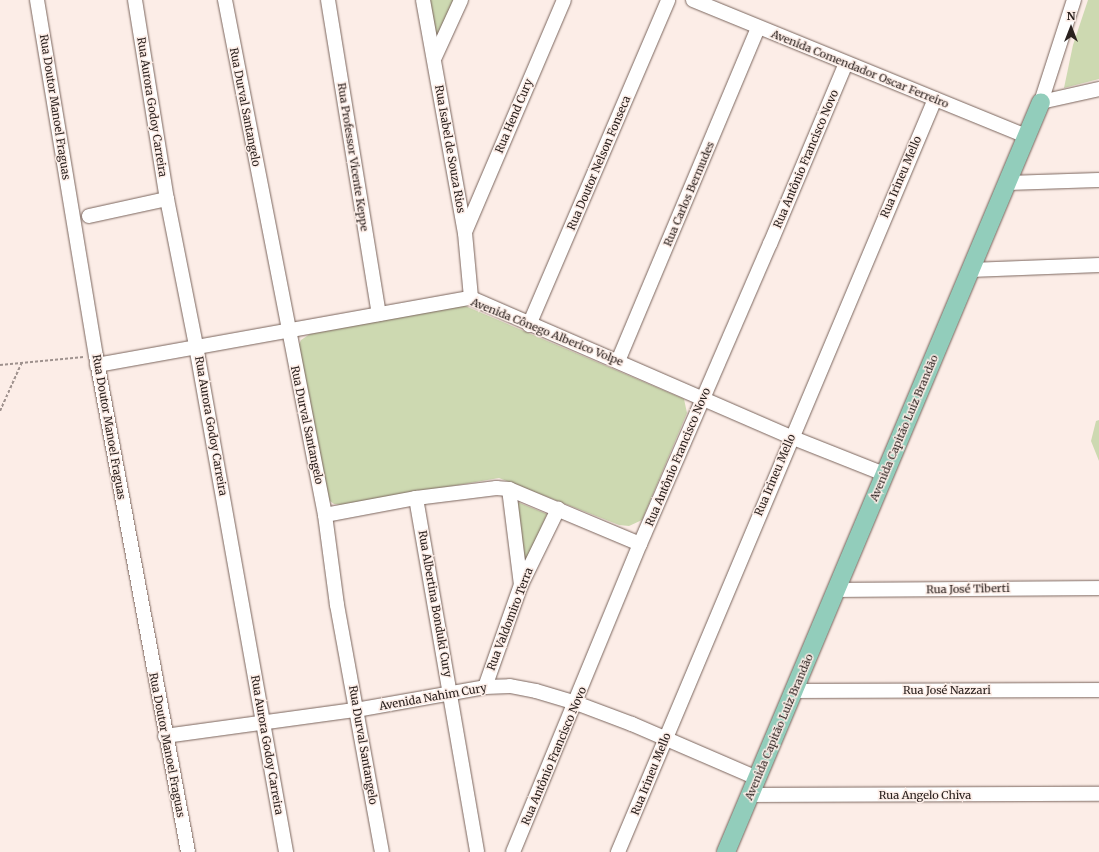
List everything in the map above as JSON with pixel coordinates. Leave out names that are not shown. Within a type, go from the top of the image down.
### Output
[{"type":"main road","name":"Avenida Capitão Luiz Brandão","points":[[726,852],[1041,102]]},
{"type":"street","name":"Rua Doutor Manoel Fraguas","points":[[37,0],[97,360],[165,736],[188,852]]},
{"type":"street","name":"Rua Aurora Godoy Carreira","points":[[134,0],[167,199],[196,346],[286,852]]},
{"type":"street","name":"Rua Durval Santangelo","points":[[225,0],[287,330],[325,515],[337,605],[382,852]]},
{"type":"street","name":"Rua Professor Vicente Keppe","points":[[328,0],[379,314]]},
{"type":"street","name":"Rua Isabel de Souza Rios","points":[[423,0],[465,233],[471,298]]},
{"type":"street","points":[[434,59],[461,0]]},
{"type":"street","name":"Rua Hend Cury","points":[[465,233],[564,0]]},
{"type":"street","name":"Rua Doutor Nelson Fonseca","points":[[529,325],[668,0]]},
{"type":"street","name":"Avenida Comendador Oscar Ferreiro","points":[[693,0],[758,28],[1027,136]]},
{"type":"street","name":"Avenida Capitão Luiz Brandão","points":[[1041,102],[1074,0]]},
{"type":"street","name":"Rua Carlos Bermudes","points":[[618,361],[758,28]]},
{"type":"street","name":"Rua Antônio Francisco Novo","points":[[514,852],[640,544],[846,63]]},
{"type":"street","points":[[1041,102],[1099,89]]},
{"type":"street","name":"Rua Irineu Mello","points":[[618,852],[934,99]]},
{"type":"street","points":[[1007,183],[1099,180]]},
{"type":"street","points":[[89,216],[167,199]]},
{"type":"street","points":[[971,270],[1099,265]]},
{"type":"street","name":"Avenida Cônego Alberico Volpe","points":[[97,360],[196,346],[471,298],[529,325],[618,361],[791,437],[884,474]]},
{"type":"street","points":[[325,515],[416,498],[496,488],[509,489],[640,544]]},
{"type":"street","points":[[509,489],[521,585]]},
{"type":"street","name":"Rua Albertina Bonduki Cury","points":[[416,498],[451,693],[477,852]]},
{"type":"street","name":"Rua Valdomiro Terra","points":[[485,687],[521,585],[558,509]]},
{"type":"street","name":"Rua José Tiberti","points":[[837,590],[1099,588]]},
{"type":"street","name":"Avenida Nahim Cury","points":[[165,736],[356,710],[485,687],[510,686],[536,691],[576,703],[757,778]]},
{"type":"street","name":"Rua José Nazzari","points":[[794,690],[1099,690]]},
{"type":"street","name":"Rua Angelo Chiva","points":[[750,795],[1099,794]]},
{"type":"path","points":[[0,365],[22,362],[97,360]]},
{"type":"path","points":[[0,411],[22,362]]},
{"type":"green space","points":[[429,0],[455,0],[437,35],[435,32]]},
{"type":"green space","points":[[1088,0],[1099,0],[1099,79],[1064,88],[1073,45]]},
{"type":"green space","points":[[463,305],[684,399],[687,413],[642,520],[629,526],[619,525],[499,478],[342,505],[334,504],[326,498],[299,345],[301,340],[310,334]]},
{"type":"green space","points":[[1099,420],[1099,461],[1091,441],[1096,421]]},
{"type":"green space","points":[[515,501],[547,514],[526,564],[523,564]]}]
